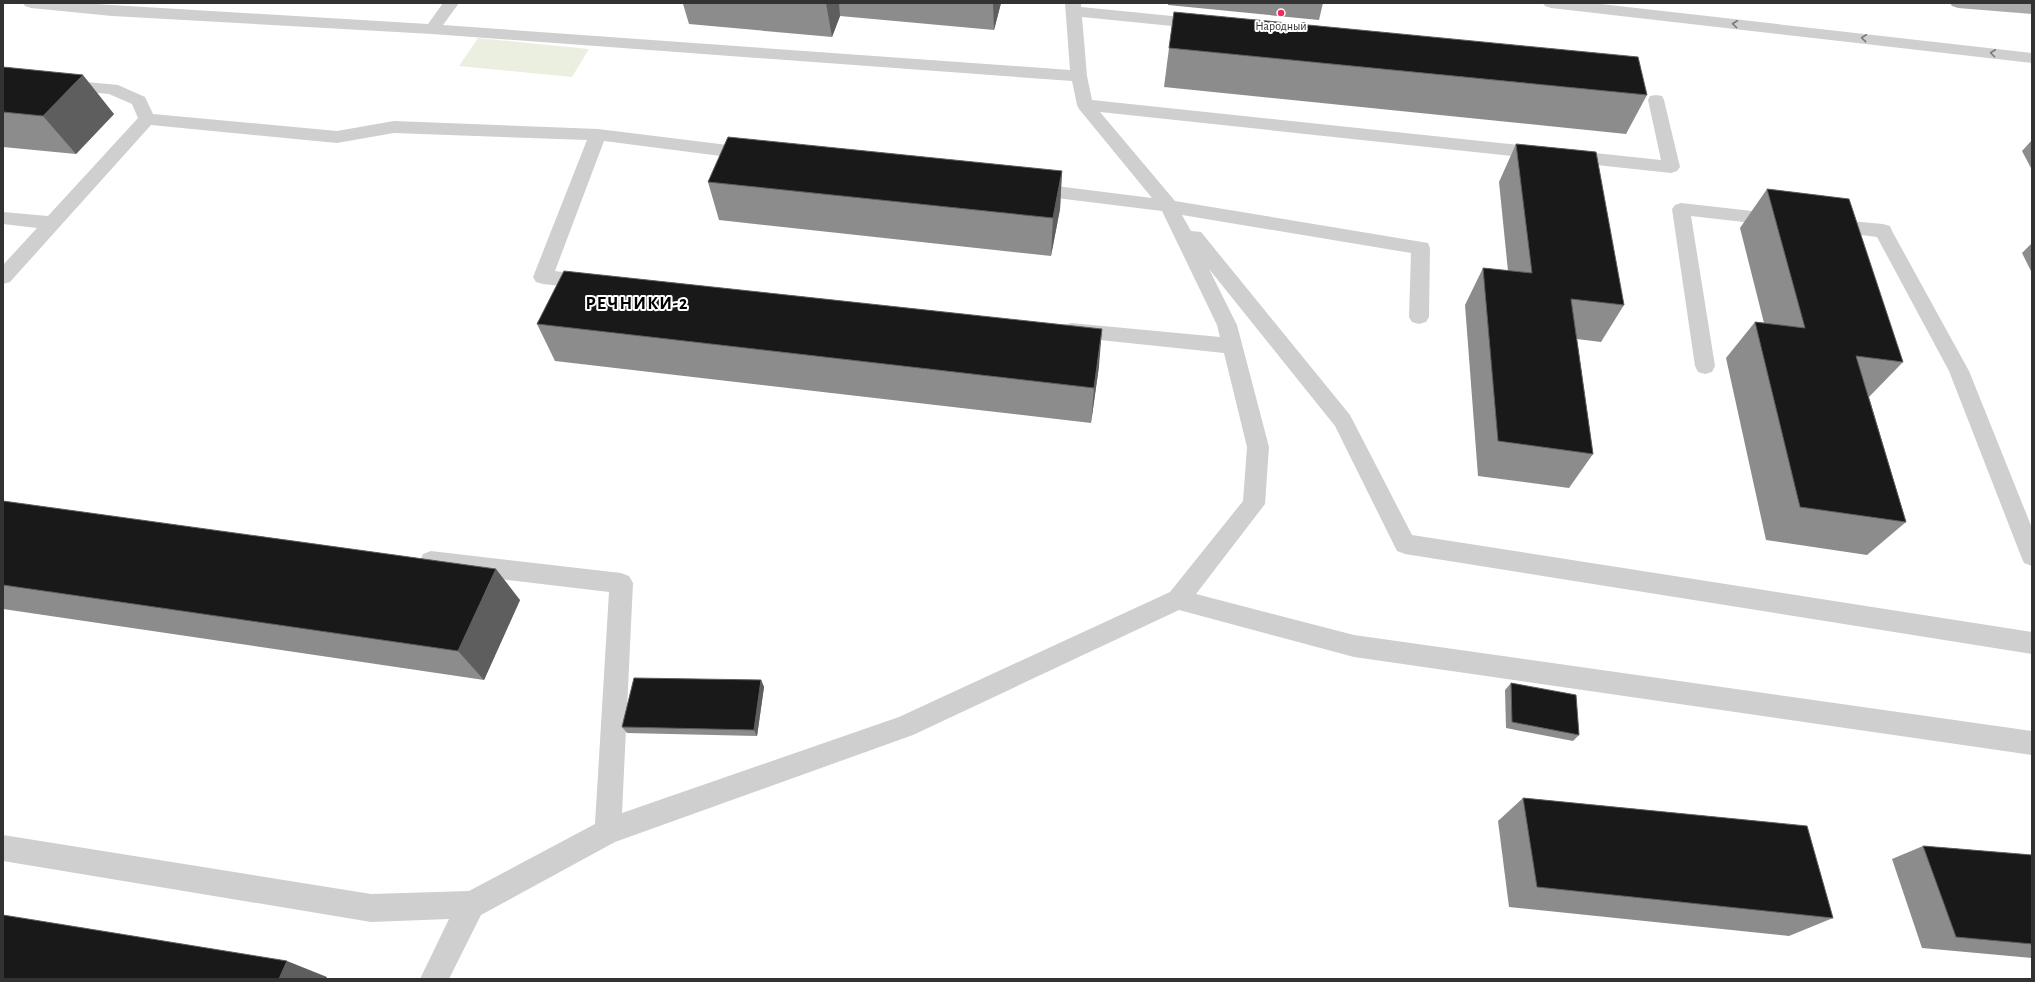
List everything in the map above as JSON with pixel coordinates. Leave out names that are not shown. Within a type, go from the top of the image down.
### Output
[{"type":"main road","points":[[1958,3],[2032,9]]},
{"type":"street","points":[[31,3],[120,11],[432,28],[1079,76]]},
{"type":"street","points":[[432,28],[451,3]]},
{"type":"street","points":[[1551,3],[2032,58]]},
{"type":"street","points":[[1217,25],[1073,7],[1079,76],[1085,105],[1343,421],[1405,544],[2032,642]]},
{"type":"street","points":[[3,79],[112,89],[139,101],[146,119]]},
{"type":"street","points":[[1085,105],[1671,167],[1656,100]]},
{"type":"street","points":[[146,119],[338,137],[394,127],[598,135],[764,156]]},
{"type":"street","points":[[3,277],[146,119]]},
{"type":"street","points":[[598,135],[543,277],[606,283]]},
{"type":"street","points":[[1018,188],[1169,206],[1421,248],[1419,317]]},
{"type":"street","points":[[3,848],[371,908],[471,904],[608,831],[904,727],[1178,599],[1254,504],[1258,447],[1227,325],[1169,206]]},
{"type":"street","points":[[1705,366],[1681,209],[1883,231],[1959,371],[2032,556]]},
{"type":"street","points":[[3,218],[52,223]]},
{"type":"street","points":[[1050,328],[1232,346]]},
{"type":"street","points":[[407,558],[621,583],[608,831]]},
{"type":"street","points":[[1178,599],[1354,646],[2032,743]]},
{"type":"street","points":[[434,979],[471,904]]},
{"type":"shaded area","points":[[478,38],[589,49],[572,77],[459,66]]},
{"type":"building","points":[[1174,12],[1638,57],[1647,95],[1169,48]]},
{"type":"building","points":[[3,67],[83,75],[43,116],[3,112]]},
{"type":"building","points":[[728,137],[1062,171],[1053,218],[708,182]]},
{"type":"building","points":[[1516,144],[1596,152],[1624,305],[1571,299],[1593,454],[1498,441],[1483,268],[1532,273]]},
{"type":"building","points":[[1767,189],[1849,199],[1903,362],[1856,356],[1906,522],[1800,507],[1755,322],[1805,328]]},
{"type":"building","points":[[564,271],[1102,329],[1094,388],[537,324]]},
{"type":"building","points":[[3,501],[496,569],[458,651],[3,585]]},
{"type":"building","points":[[634,678],[761,680],[754,730],[622,727]]},
{"type":"building","points":[[1511,683],[1576,695],[1579,735],[1512,722]]},
{"type":"building","points":[[1523,798],[1807,826],[1833,918],[1537,887]]},
{"type":"building","points":[[1923,846],[2032,855],[2032,944],[1956,937]]},
{"type":"building","points":[[3,915],[287,961],[279,979],[3,979]]},
{"type":"place","name":"Народный","points":[[1281,13]]},
{"type":"district","name":"РЕЧНИКИ-2","points":[[637,304]]}]
